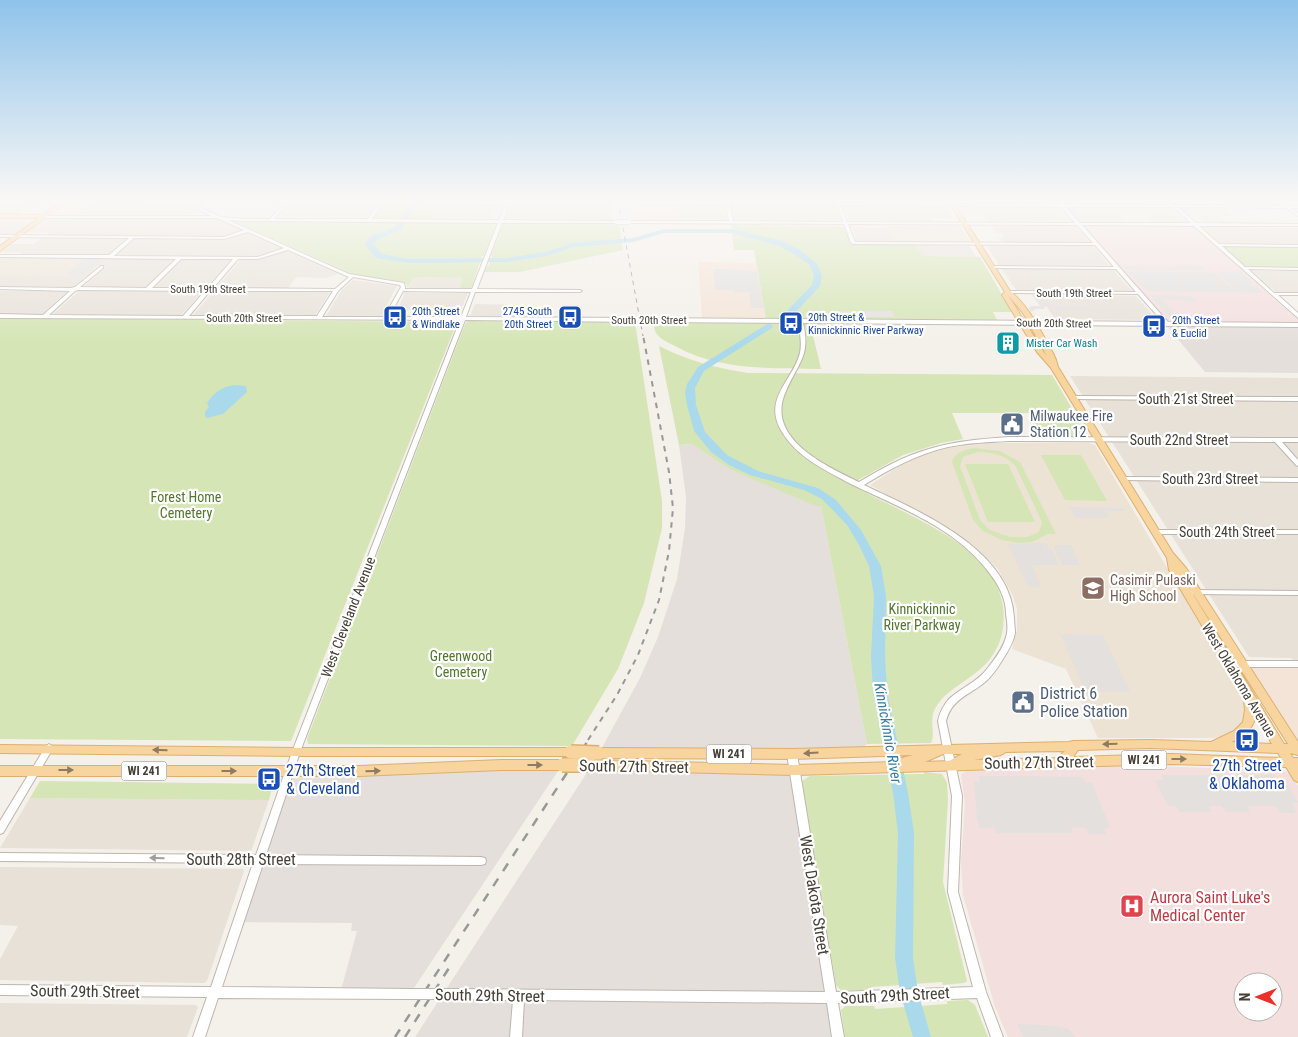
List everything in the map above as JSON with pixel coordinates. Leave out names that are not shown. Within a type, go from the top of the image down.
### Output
[{"type":"main road","name":"West Oklahoma Avenue","points":[[981,249],[1008,292],[1013,295],[1031,322],[1054,360],[1054,367]]},
{"type":"main road","name":"West Oklahoma Avenue","points":[[1008,292],[1005,295],[1034,343],[1046,360],[1054,367],[1170,555],[1174,570],[1244,664],[1298,750]]},
{"type":"main road","points":[[1034,343],[1043,343]]},
{"type":"main road","name":"West Oklahoma Avenue","points":[[1192,592],[1229,664],[1281,748],[1294,763],[1298,776]]},
{"type":"main road","points":[[1211,745],[1237,735],[1247,726],[1251,708],[1248,695]]},
{"type":"main road","name":"South 27th Street","points":[[947,748],[1150,744],[1298,750]]},
{"type":"main road","points":[[1060,762],[1072,751],[1074,745]]},
{"type":"main road","points":[[951,764],[966,757],[1020,747]]},
{"type":"main road","points":[[920,758],[947,748]]},
{"type":"main road","name":"South 27th Street","points":[[0,749],[792,754],[860,751],[920,758],[951,764],[1179,759],[1294,763]]},
{"type":"main road","name":"South 27th Street","points":[[0,771],[289,772],[562,765],[795,770],[875,767],[920,758]]},
{"type":"street","points":[[111,256],[119,249]]},
{"type":"street","points":[[0,256],[260,258],[285,249]]},
{"type":"street","points":[[292,249],[352,276],[401,284],[403,286],[386,318]]},
{"type":"street","name":"West Cleveland Avenue","points":[[199,1037],[296,752],[490,249]]},
{"type":"street","points":[[1100,249],[1167,324]]},
{"type":"street","points":[[1223,249],[1298,316]]},
{"type":"street","points":[[148,289],[180,257]]},
{"type":"street","points":[[185,317],[237,258]]},
{"type":"street","points":[[45,316],[101,267]]},
{"type":"street","points":[[992,267],[1116,268]]},
{"type":"street","points":[[1244,268],[1298,269]]},
{"type":"street","points":[[319,318],[336,290],[352,276]]},
{"type":"street","name":"South 19th Street","points":[[0,288],[336,290]]},
{"type":"street","points":[[401,290],[580,291]]},
{"type":"street","name":"South 19th Street","points":[[1008,292],[1140,293]]},
{"type":"street","points":[[1273,294],[1298,294]]},
{"type":"street","name":"South 20th Street","points":[[0,316],[1298,325]]},
{"type":"street","points":[[800,321],[803,348],[799,362],[780,393],[778,411],[781,424],[791,440],[812,460],[936,525],[974,551],[992,568],[1006,593],[1011,609],[1011,634],[1002,653],[984,679],[953,699],[947,706],[942,721],[956,796],[953,892],[980,992],[997,1037]]},
{"type":"street","name":"South 21st Street","points":[[1073,398],[1298,399]]},
{"type":"street","name":"South 22nd Street","points":[[859,485],[904,458],[950,444],[992,440],[1298,440]]},
{"type":"street","points":[[1276,440],[1298,464]]},
{"type":"street","name":"South 23rd Street","points":[[1123,479],[1298,480]]},
{"type":"street","name":"South 24th Street","points":[[1156,532],[1298,532]]},
{"type":"street","points":[[1192,592],[1298,593]]},
{"type":"street","points":[[1229,664],[1298,664]]},
{"type":"street","points":[[0,830],[49,748]]},
{"type":"street","name":"West Dakota Street","points":[[792,754],[838,1037]]},
{"type":"street","name":"South 28th Street","points":[[0,857],[481,861]]},
{"type":"street","name":"South 29th Street","points":[[0,990],[832,998],[980,992]]},
{"type":"street","points":[[516,1037],[519,996]]},
{"type":"shaded area","points":[[6,249],[115,249],[108,255],[2,252]]},
{"type":"shaded area","points":[[120,249],[277,249],[258,256],[114,255]]},
{"type":"shaded area","points":[[918,249],[971,249],[976,257],[921,256]]},
{"type":"shaded area","points":[[989,249],[1096,249],[1109,265],[999,265]]},
{"type":"shaded area","points":[[1104,249],[1219,249],[1298,320],[1298,323],[1167,321]]},
{"type":"shaded area","points":[[286,251],[338,274],[326,278],[296,277],[288,288],[216,288],[240,260],[260,259]]},
{"type":"shaded area","points":[[0,257],[105,258],[88,276],[0,275]]},
{"type":"shaded area","points":[[104,258],[85,276],[65,275],[85,259]]},
{"type":"shaded area","points":[[105,258],[174,259],[146,287],[83,287],[106,267],[96,266]]},
{"type":"shaded area","points":[[182,259],[231,259],[206,288],[155,287]]},
{"type":"shaded area","points":[[698,262],[756,263],[766,319],[702,318]]},
{"type":"shaded area","points":[[1176,265],[1200,266],[1205,270],[1127,270],[1123,266],[1177,267]]},
{"type":"shaded area","points":[[1002,269],[1113,270],[1132,291],[1016,290]]},
{"type":"shaded area","points":[[713,270],[757,271],[764,308],[751,308],[749,293],[752,292],[734,293],[733,290],[715,290]]},
{"type":"shaded area","points":[[1240,271],[1253,284],[1250,284],[1251,286],[1255,286],[1262,293],[1148,292],[1129,272],[1215,273],[1229,286],[1234,286],[1217,273]]},
{"type":"shaded area","points":[[1252,271],[1298,271],[1298,292],[1276,292]]},
{"type":"shaded area","points":[[0,275],[86,276],[73,287],[0,286]]},
{"type":"shaded area","points":[[414,277],[464,278],[459,289],[408,288]]},
{"type":"shaded area","points":[[353,280],[397,286],[381,316],[326,316],[341,291]]},
{"type":"shaded area","points":[[0,291],[68,291],[42,314],[0,314]]},
{"type":"shaded area","points":[[79,291],[202,292],[181,315],[53,314]]},
{"type":"shaded area","points":[[213,292],[330,292],[315,316],[193,315]]},
{"type":"shaded area","points":[[405,293],[468,293],[458,316],[419,316],[422,310],[397,310]]},
{"type":"shaded area","points":[[1032,295],[1136,296],[1157,320],[1055,319],[1047,307],[1041,307]]},
{"type":"shaded area","points":[[1150,295],[1191,296],[1197,302],[1163,299],[1175,315],[1175,313],[1183,313],[1188,319],[1174,319],[1169,317]]},
{"type":"shaded area","points":[[1038,302],[1048,302],[1051,306],[1086,306],[1089,310],[1049,309],[1047,306],[1044,306],[1045,309],[1036,309],[1031,312],[1030,306],[1040,306]]},
{"type":"shaded area","points":[[475,304],[524,305],[521,316],[470,316]]},
{"type":"shaded area","points":[[831,311],[892,311],[894,317],[833,317]]},
{"type":"shaded area","points":[[1167,326],[1298,327],[1298,373],[1205,372]]},
{"type":"shaded area","points":[[1070,376],[1298,378],[1298,664],[1291,658],[1249,657]]},
{"type":"shaded area","name":"Casimir Pulaski High School","points":[[994,443],[1088,443],[1095,445],[1241,694],[1246,711],[1241,727],[1226,736],[1214,738],[1098,738],[1066,669],[1012,649],[1017,630],[1017,609],[1013,596],[998,569],[975,547],[954,532],[870,485],[906,462],[926,454],[953,447]]},
{"type":"shaded area","points":[[692,444],[729,469],[821,506],[867,744],[859,751],[599,753],[640,678],[658,637],[677,579],[685,528],[686,497],[679,445]]},
{"type":"shaded area","points":[[1069,507],[1124,508],[1126,511],[1106,511],[1109,518],[1075,518]]},
{"type":"shaded area","points":[[1046,543],[1048,548],[1051,548],[1059,565],[1032,565],[1041,587],[1027,586],[1008,544]]},
{"type":"shaded area","points":[[1056,545],[1071,545],[1080,565],[1062,565],[1054,547]]},
{"type":"shaded area","points":[[1060,634],[1103,635],[1130,692],[1086,692]]},
{"type":"shaded area","points":[[1244,664],[1298,664],[1298,749]]},
{"type":"shaded area","points":[[562,765],[410,994],[340,994],[357,931],[351,931],[352,923],[238,922],[289,772]]},
{"type":"shaded area","points":[[592,765],[795,770],[839,1037],[415,1037]]},
{"type":"shaded area","name":"Aurora Saint Luke's Medical Center","points":[[1144,766],[1282,770],[1290,774],[1298,786],[1298,1037],[1008,1037],[995,1007],[963,895],[961,862],[965,804],[961,774],[967,771]]},
{"type":"shaded area","points":[[1161,775],[1274,775],[1277,780],[1285,781],[1298,802],[1292,804],[1297,813],[1280,813],[1276,806],[1247,806],[1250,812],[1226,812],[1222,806],[1209,806],[1211,812],[1179,812],[1176,806],[1168,806],[1155,781],[1164,780]]},
{"type":"shaded area","points":[[979,776],[1082,777],[1085,782],[1092,783],[1110,827],[1104,828],[1106,834],[1089,834],[1086,828],[1071,827],[1073,833],[996,833],[994,826],[991,828],[980,828],[977,818],[974,782],[980,782]]},
{"type":"shaded area","points":[[30,798],[269,800],[251,851],[0,848]]},
{"type":"shaded area","points":[[0,867],[243,869],[244,871],[207,981],[204,983],[0,980],[0,959],[18,926],[0,925]]},
{"type":"shaded area","points":[[0,1003],[196,1005],[198,1007],[187,1037],[0,1037]]},
{"type":"shaded area","points":[[1017,1024],[1054,1026],[1069,1029],[1075,1037],[1024,1037]]},
{"type":"green space","points":[[298,249],[486,249],[484,256],[482,256],[471,289],[459,290],[463,278],[414,277],[407,288],[407,284],[403,282],[353,274]]},
{"type":"green space","points":[[493,249],[623,250],[520,272],[484,272],[486,266],[489,266]]},
{"type":"green space","points":[[918,249],[922,256],[980,257],[1012,312],[993,312],[997,320],[766,319],[754,250],[734,250]]},
{"type":"green space","points":[[1226,249],[1298,249],[1298,268],[1246,267]]},
{"type":"green space","name":"Forest Home Cemetery","points":[[0,318],[457,322],[291,741],[0,739]]},
{"type":"green space","name":"Greenwood Cemetery","points":[[468,321],[635,322],[662,501],[662,528],[644,603],[618,669],[572,746],[308,744],[307,739],[465,324]]},
{"type":"green space","points":[[653,322],[810,323],[821,369],[746,367],[709,360],[662,339],[655,332]]},
{"type":"green space","name":"Kinnickinnic River Parkway","points":[[659,346],[702,363],[748,373],[1052,375],[1087,434],[1086,436],[1042,437],[1029,413],[952,413],[963,439],[941,443],[903,455],[851,484],[942,532],[964,547],[982,564],[996,584],[1003,606],[1003,631],[997,648],[988,662],[948,693],[936,707],[932,721],[933,735],[931,743],[867,744],[821,506],[816,506],[729,469],[692,444],[679,445]]},
{"type":"green space","points":[[974,448],[1000,451],[1020,462],[1056,534],[1048,534],[1032,542],[1020,543],[1002,540],[983,531],[973,520],[952,462],[958,454]],"holes":[[[983,452],[1004,457],[1016,467],[1042,522],[1039,532],[1027,537],[1010,537],[990,530],[980,520],[960,466],[963,457]]]},
{"type":"green space","points":[[1041,455],[1081,455],[1107,501],[1065,500]]},
{"type":"green space","points":[[965,464],[1008,464],[1035,522],[988,522]]},
{"type":"green space","points":[[924,772],[942,774],[947,783],[948,800],[943,882],[967,981],[943,985],[942,982],[871,987],[871,990],[841,990],[836,985],[802,781],[810,776],[924,774]]},
{"type":"green space","points":[[40,781],[273,784],[269,800],[30,798]]},
{"type":"green space","points":[[968,1000],[975,1005],[988,1037],[845,1037],[841,1010],[846,1006],[874,1006],[875,1009],[947,1004],[947,1001]]},
{"type":"water","points":[[234,385],[246,386],[247,392],[223,414],[207,418],[205,412],[209,407],[207,403],[212,396],[226,387]]},
{"type":"waterway","name":"Kinnickinnic River","points":[[373,249],[379,256],[384,258],[409,261],[506,260],[547,254],[560,249]]},
{"type":"waterway","name":"Kinnickinnic River","points":[[789,314],[816,286],[818,276],[813,264],[792,249]]},
{"type":"waterway","name":"Kinnickinnic River","points":[[769,326],[701,369],[692,384],[690,393],[691,405],[700,433],[706,442],[723,457],[754,473],[814,490],[833,502],[856,530],[875,566],[880,596],[878,656],[880,692],[904,813],[906,833],[907,861],[903,932],[905,969],[909,992],[922,1037]]},
{"type":"railway","points":[[627,249],[643,336]]},
{"type":"railway","points":[[588,740],[617,695],[638,655],[659,600],[669,551],[673,508],[669,472],[643,335]]},
{"type":"railway","points":[[395,1037],[589,739]]},
{"type":"railway","points":[[405,1037],[449,968]]},
{"type":"place","name":"20th Street & Windlake","points":[[395,317]]},
{"type":"place","name":"2745 South 20th Street","points":[[570,317]]},
{"type":"place","name":"20th Street & Kinnickinnic River Parkway","points":[[791,323]]},
{"type":"place","name":"20th Street & Euclid","points":[[1154,326]]},
{"type":"place","name":"Mister Car Wash","points":[[1008,343]]},
{"type":"place","name":"Milwaukee Fire Station 12","points":[[1012,424]]},
{"type":"place","name":"Casimir Pulaski High School","points":[[1093,588]]},
{"type":"place","name":"District 6 Police Station","points":[[1023,702]]},
{"type":"place","name":"27th Street & Oklahoma","points":[[1247,740]]},
{"type":"place","name":"27th Street & Cleveland","points":[[269,779]]},
{"type":"place","name":"Aurora Saint Luke's Medical Center","points":[[1132,906]]}]
